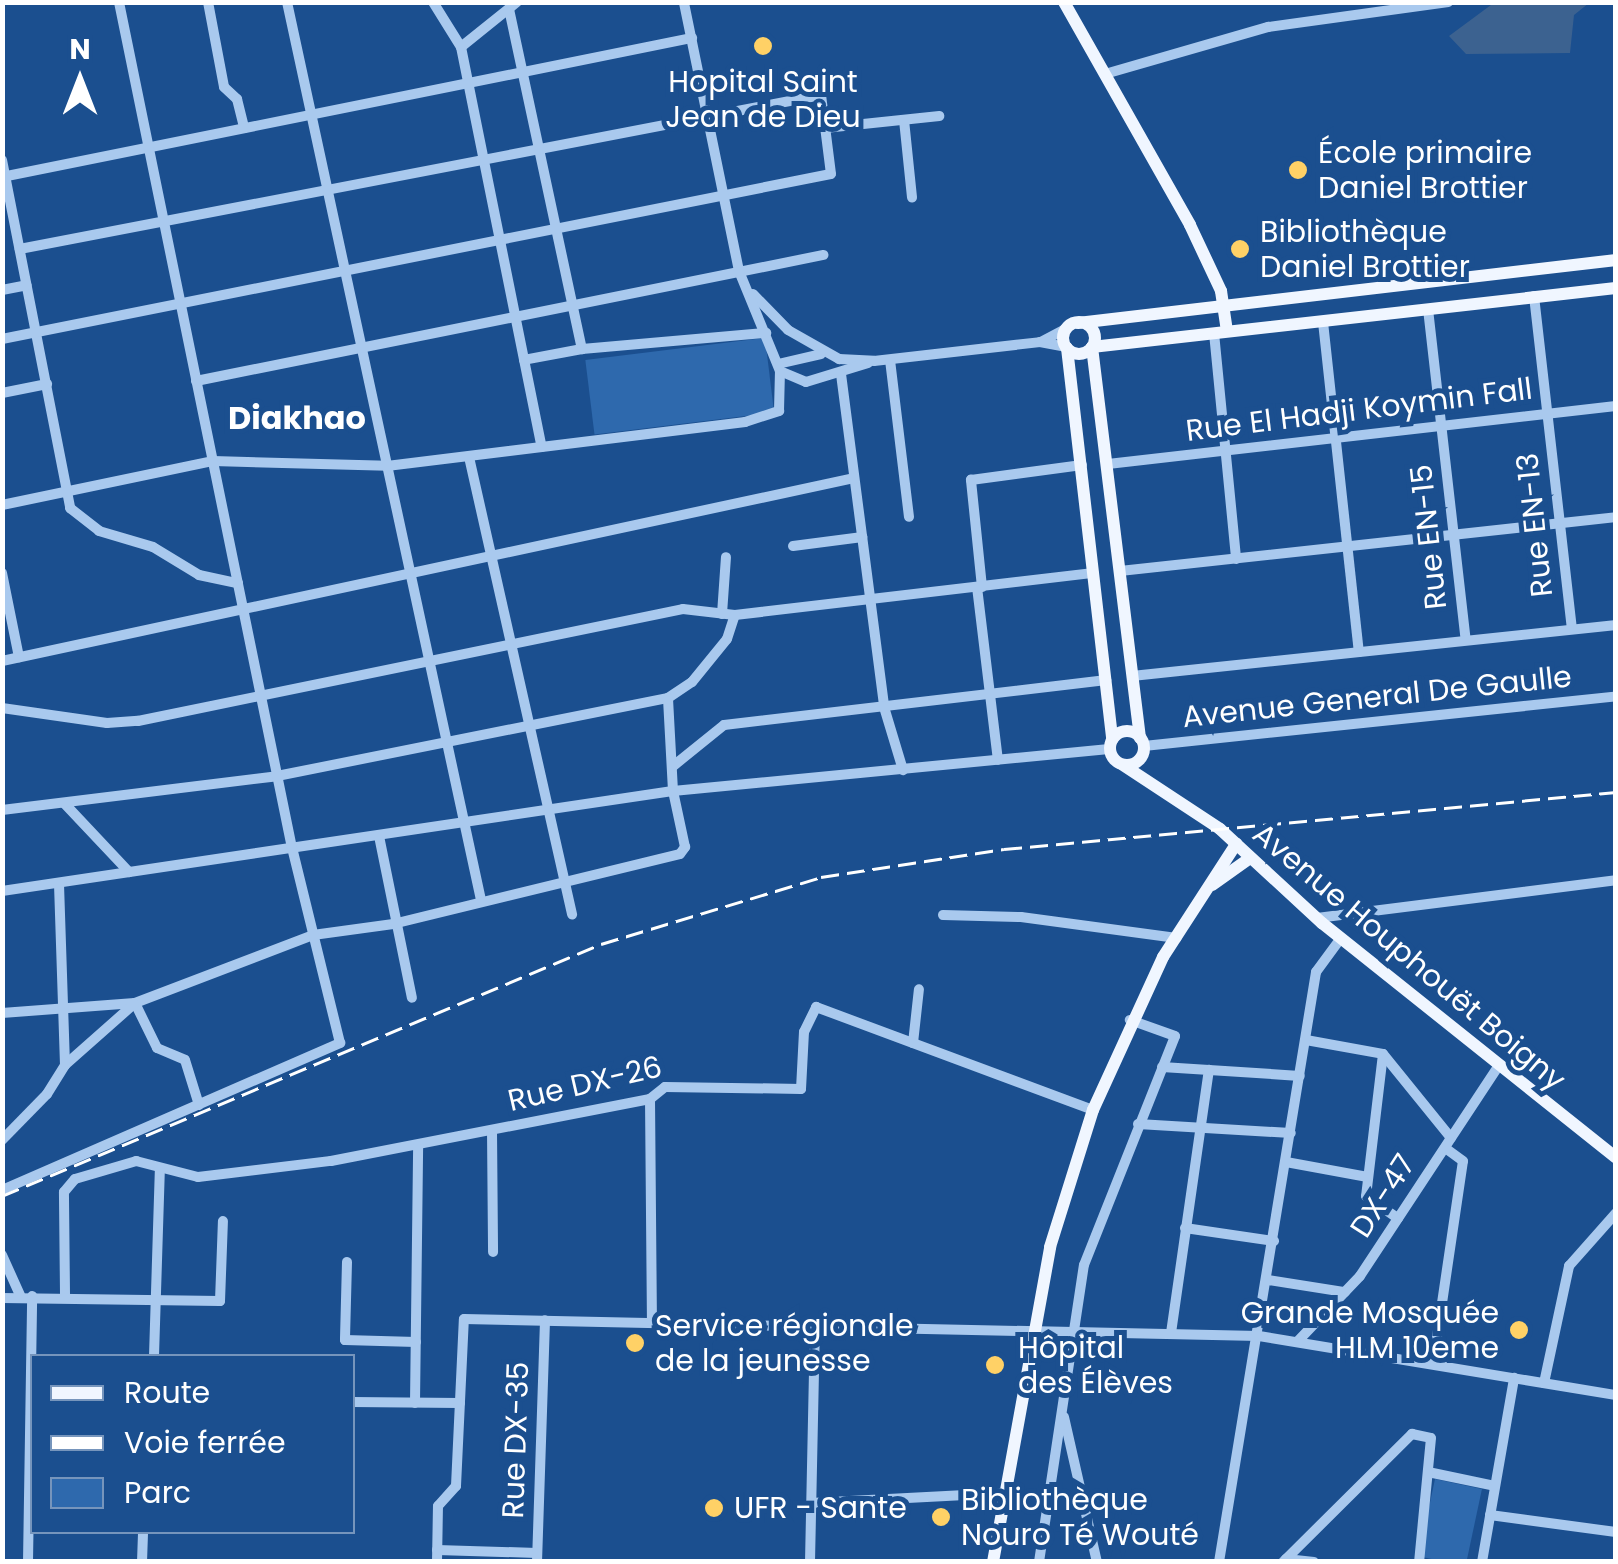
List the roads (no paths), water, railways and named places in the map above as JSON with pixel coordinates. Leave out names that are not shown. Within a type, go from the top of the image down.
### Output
[{"type":"main road","points":[[1064,2],[1221,290],[1228,306],[1228,331]]},
{"type":"main road","points":[[1073,325],[1616,260]]},
{"type":"main road","points":[[1066,348],[1080,354],[1092,347],[1616,288]]},
{"type":"main road","points":[[1073,325],[1094,332],[1092,347],[1142,746]]},
{"type":"main road","points":[[1073,325],[1066,348],[1111,744]]},
{"type":"main road","points":[[1111,744],[1126,731],[1142,746],[1166,791]]},
{"type":"main road","name":"Avenue Houphouët Boigny","points":[[1111,744],[1123,765],[1220,829],[1341,938],[1616,1158]]},
{"type":"main road","points":[[1123,765],[1142,746]]},
{"type":"main road","points":[[993,1562],[1050,1247],[1094,1110],[1130,1020],[1236,844]]},
{"type":"main road","points":[[1212,885],[1250,858]]},
{"type":"street","points":[[2,1190],[340,1043],[292,848],[118,2]]},
{"type":"street","points":[[208,2],[224,87],[237,98],[244,128]]},
{"type":"street","points":[[287,2],[481,900]]},
{"type":"street","points":[[433,2],[461,46],[542,447]]},
{"type":"street","points":[[2,505],[213,460],[387,466],[768,417],[782,404],[779,368],[739,271],[684,2]]},
{"type":"street","points":[[1105,74],[1268,27],[1448,2]]},
{"type":"street","points":[[461,46],[513,6],[582,350]]},
{"type":"street","points":[[4,177],[692,38]]},
{"type":"street","points":[[2,340],[831,174],[820,95],[20,248]]},
{"type":"street","points":[[825,128],[940,116]]},
{"type":"street","points":[[904,120],[912,198]]},
{"type":"street","points":[[2,160],[70,508],[99,531],[153,546],[200,575],[238,584]]},
{"type":"street","points":[[196,381],[363,352],[823,255]]},
{"type":"street","points":[[2,290],[27,285]]},
{"type":"street","points":[[749,290],[822,354]]},
{"type":"street","name":"Rue EN-13","points":[[1534,296],[1572,629]]},
{"type":"street","name":"Rue EN-15","points":[[1428,309],[1466,640]]},
{"type":"street","points":[[1323,322],[1358,652]]},
{"type":"street","points":[[1040,342],[1073,325]]},
{"type":"street","points":[[1228,331],[1226,450],[1236,558]]},
{"type":"street","points":[[524,360],[582,350],[766,333]]},
{"type":"street","points":[[779,368],[806,382],[874,362],[1040,342],[1066,348]]},
{"type":"street","points":[[779,368],[822,354],[874,362]]},
{"type":"street","points":[[890,360],[909,517]]},
{"type":"street","points":[[841,374],[884,706],[903,770]]},
{"type":"street","points":[[2,393],[47,384]]},
{"type":"street","name":"Rue El Hadji Koymin Fall","points":[[1108,464],[1616,406]]},
{"type":"street","points":[[469,457],[572,915]]},
{"type":"street","points":[[998,760],[971,480],[1082,465]]},
{"type":"street","points":[[2,661],[854,478]]},
{"type":"street","points":[[1120,572],[1616,517]]},
{"type":"street","points":[[793,546],[862,537]]},
{"type":"street","points":[[722,614],[726,557]]},
{"type":"street","points":[[2,573],[20,657]]},
{"type":"street","points":[[2,708],[123,723],[683,609],[735,615],[1094,574]]},
{"type":"street","points":[[2,810],[278,776],[668,698],[692,682],[727,639],[735,615]]},
{"type":"street","points":[[1132,676],[1616,624]]},
{"type":"street","points":[[672,766],[724,725],[1106,680]]},
{"type":"street","name":"Avenue General De Gaulle","points":[[1142,746],[1616,696]]},
{"type":"street","points":[[2,1013],[135,1003],[313,935],[393,924],[685,852],[673,791],[668,698]]},
{"type":"street","points":[[2,891],[673,791],[998,760],[1111,744]]},
{"type":"street","points":[[64,803],[130,872]]},
{"type":"street","points":[[378,836],[393,924],[412,998]]},
{"type":"street","points":[[1317,918],[1616,880]]},
{"type":"street","points":[[59,884],[67,1007],[64,1065]]},
{"type":"street","points":[[942,915],[1021,917],[1177,938]]},
{"type":"street","points":[[1219,1562],[1316,972],[1341,938]]},
{"type":"street","points":[[919,989],[912,1043],[1094,1110]]},
{"type":"street","points":[[2,1140],[48,1094],[64,1065],[135,1003]]},
{"type":"street","points":[[135,1003],[157,1048],[185,1060],[198,1105]]},
{"type":"street","name":"Rue DX-26","points":[[68,1184],[136,1162],[160,1170],[216,1175],[418,1146],[650,1100],[664,1087],[801,1090],[804,1032],[816,1007],[912,1043]]},
{"type":"street","points":[[1040,1562],[1084,1265],[1174,1036],[1130,1020]]},
{"type":"street","points":[[1306,1040],[1383,1054],[1463,1161],[1433,1364]]},
{"type":"street","points":[[1383,1054],[1366,1196],[1398,1218]]},
{"type":"street","points":[[1162,1067],[1300,1076]]},
{"type":"street","name":"DX-47","points":[[1298,1342],[1345,1292],[1498,1067]]},
{"type":"street","points":[[1171,1333],[1209,1070]]},
{"type":"street","points":[[650,1100],[652,1322]]},
{"type":"street","points":[[1138,1124],[1291,1133]]},
{"type":"street","points":[[492,1131],[492,1252]]},
{"type":"street","points":[[415,1403],[418,1146]]},
{"type":"street","points":[[1286,1162],[1368,1177]]},
{"type":"street","points":[[154,1354],[160,1170]]},
{"type":"street","points":[[44,1173],[68,1184],[64,1294]]},
{"type":"street","points":[[1544,1384],[1569,1266],[1616,1213]]},
{"type":"street","points":[[2,1298],[64,1294],[220,1300],[224,1221]]},
{"type":"street","points":[[1186,1228],[1274,1241]]},
{"type":"street","points":[[2,1255],[26,1295],[28,1562]]},
{"type":"street","points":[[346,1262],[345,1340],[416,1342]]},
{"type":"street","points":[[1268,1280],[1345,1292]]},
{"type":"street","points":[[537,1557],[437,1556],[438,1506],[456,1486],[464,1319],[1259,1336],[1616,1395]]},
{"type":"street","name":"Rue DX-35","points":[[537,1557],[545,1320]]},
{"type":"street","points":[[810,1562],[814,1324]]},
{"type":"street","points":[[1482,1562],[1514,1378]]},
{"type":"street","points":[[355,1402],[460,1404]]},
{"type":"street","points":[[1062,1411],[1097,1562]]},
{"type":"street","points":[[1284,1560],[1412,1434],[1432,1438],[1419,1562]]},
{"type":"street","points":[[1428,1472],[1495,1486]]},
{"type":"street","points":[[811,1503],[1004,1493]]},
{"type":"street","points":[[1490,1515],[1616,1532]]},
{"type":"street","points":[[142,1562],[143,1534]]},
{"type":"street","points":[[1284,1560],[1314,1562]]},
{"type":"railway","points":[[2,1196],[601,944],[821,877],[1004,849],[1616,792]]},
{"type":"place","name":"Hopital Saint Jean de Dieu","points":[[763,46]]},
{"type":"place","name":"École primaire Daniel Brottier","points":[[1298,170]]},
{"type":"place","name":"Bibliothèque Daniel Brottier","points":[[1240,249]]},
{"type":"place","name":"Grande Mosquée HLM 10eme","points":[[1519,1330]]},
{"type":"place","name":"Service régionale de la jeunesse","points":[[635,1343]]},
{"type":"place","name":"Hôpital des Élèves","points":[[995,1365]]},
{"type":"place","name":"UFR - Sante","points":[[714,1508]]},
{"type":"place","name":"Bibliothèque Nouro Té Wouté","points":[[941,1517]]},
{"type":"district","name":"Diakhao","points":[[297,418]]}]
